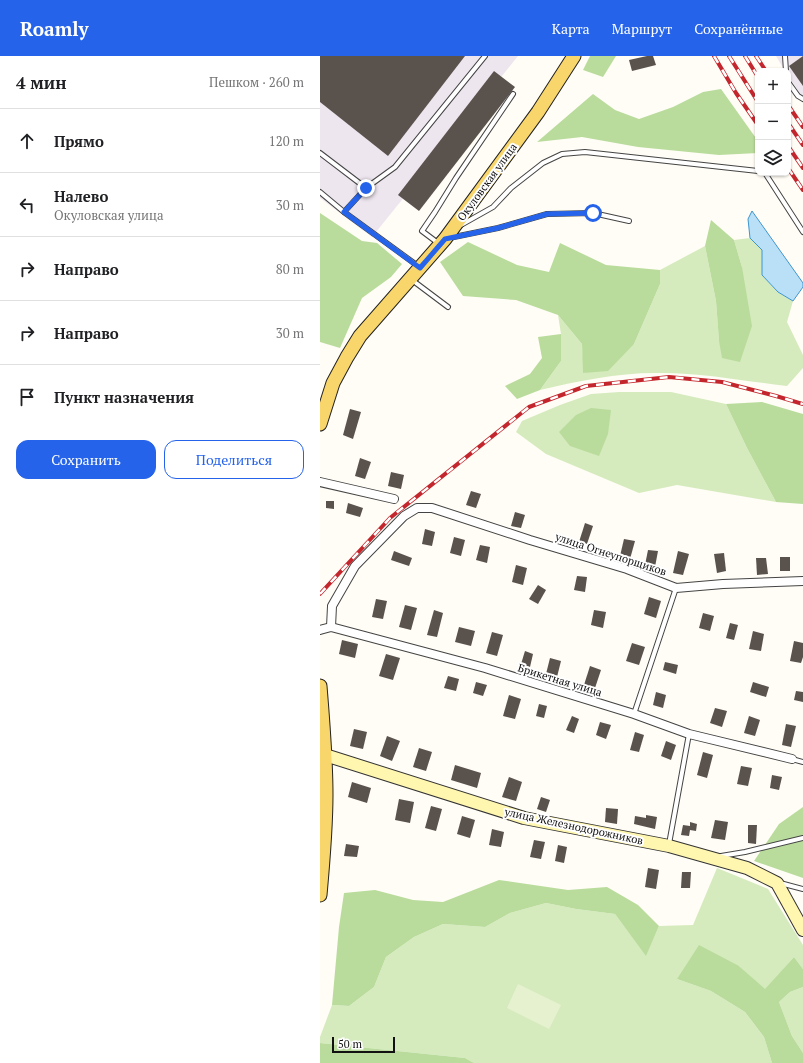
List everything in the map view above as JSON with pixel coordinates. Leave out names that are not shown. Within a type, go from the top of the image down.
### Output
[{"type":"main road","name":"Окуловская улица","points":[[320,424],[333,383],[360,336],[446,238],[538,112],[574,56]]},
{"type":"main road","points":[[320,686],[326,794],[325,833],[320,896]]},
{"type":"street","points":[[320,482],[394,499]]},
{"type":"street","name":"улица Огнеупорщиков","points":[[331,627],[332,606],[356,566],[404,516],[417,508],[432,508],[530,540],[627,569],[676,588],[723,584],[801,582]]},
{"type":"street","points":[[320,630],[331,627]]},
{"type":"street","name":"Брикетная улица","points":[[331,627],[485,668],[634,714],[689,734],[792,759]]},
{"type":"street","name":"улица Железнодорожников","points":[[325,755],[524,818],[669,846],[746,868],[777,883]]},
{"type":"street","points":[[777,883],[803,930]]},
{"type":"lane","points":[[344,212],[366,188],[395,167],[485,56]]},
{"type":"lane","points":[[786,56],[786,68]]},
{"type":"lane","points":[[791,86],[798,96],[803,99]]},
{"type":"lane","points":[[513,94],[422,231],[446,238],[498,228],[547,214],[593,213],[629,221]]},
{"type":"lane","points":[[320,152],[366,188]]},
{"type":"lane","points":[[446,238],[493,207],[512,188],[542,163],[562,154],[585,152],[755,171]]},
{"type":"lane","points":[[767,176],[803,232]]},
{"type":"lane","points":[[320,192],[344,212],[420,268]]},
{"type":"lane","points":[[410,278],[448,307]]},
{"type":"lane","points":[[634,714],[676,588]]},
{"type":"lane","points":[[669,846],[689,734]]},
{"type":"lane","points":[[792,759],[803,762]]},
{"type":"lane","points":[[710,858],[745,852],[803,838]]},
{"type":"lane","points":[[777,883],[803,889]]},
{"type":"shaded area","points":[[320,56],[518,56],[372,237],[320,198]]},
{"type":"shaded area","points":[[776,56],[803,56],[803,99],[791,80],[791,68],[783,68]]},
{"type":"green space","points":[[590,56],[616,56],[603,77],[583,70]]},
{"type":"green space","points":[[721,89],[755,137],[755,153],[719,155],[638,147],[582,137],[537,142],[593,94],[615,110],[639,119],[673,107],[703,92]]},
{"type":"green space","points":[[320,213],[362,241],[377,243],[402,264],[391,277],[362,298],[340,348],[320,342]]},
{"type":"green space","points":[[711,220],[734,240],[742,267],[752,326],[740,362],[722,358],[719,341],[716,301],[705,246]]},
{"type":"green space","points":[[750,238],[762,250],[762,275],[778,292],[793,301],[787,322],[803,355],[803,368],[787,386],[704,375],[641,373],[598,378],[540,390],[561,361],[561,334],[558,315],[582,344],[584,373],[634,344],[660,284],[660,270],[705,246],[716,301],[719,341],[742,267],[734,240]]},
{"type":"green space","points":[[468,242],[517,265],[549,272],[560,243],[606,265],[660,270],[660,284],[634,344],[608,371],[583,373],[582,344],[558,315],[516,300],[463,296],[440,262]]},
{"type":"green space","points":[[561,334],[561,361],[540,390],[517,399],[505,386],[530,374],[542,358],[538,337]]},
{"type":"green space","points":[[619,392],[671,392],[726,404],[747,448],[776,502],[677,485],[639,493],[546,454],[516,432],[522,421],[560,405],[591,394]]},
{"type":"green space","points":[[762,402],[803,414],[803,504],[776,502],[747,448],[726,404]]},
{"type":"green space","points":[[591,408],[611,410],[608,434],[599,456],[570,446],[559,432],[576,415]]},
{"type":"green space","points":[[803,807],[803,878],[754,861],[779,824]]},
{"type":"green space","points":[[717,868],[768,889],[803,945],[803,969],[794,957],[765,990],[739,966],[677,979],[711,991],[745,1012],[764,1037],[772,1063],[474,1063],[465,1058],[320,1043],[320,1037],[332,1005],[349,1006],[374,987],[386,957],[414,937],[443,924],[485,927],[510,913],[546,903],[576,909],[615,914],[646,955],[659,926],[693,925]]},
{"type":"green space","points":[[499,880],[568,890],[607,887],[638,905],[659,926],[646,956],[615,914],[576,909],[546,903],[510,913],[485,927],[443,924],[414,937],[386,957],[374,987],[349,1006],[332,1005],[339,927],[344,893],[375,890],[413,900],[443,902]]},
{"type":"green space","points":[[699,945],[739,966],[765,989],[794,957],[803,969],[803,987],[790,992],[779,1002],[792,1036],[803,1053],[803,1063],[772,1063],[764,1037],[745,1012],[711,991],[677,979]]},
{"type":"green space","points":[[518,984],[561,1005],[549,1029],[507,1008]]},
{"type":"green space","points":[[803,987],[803,1053],[792,1036],[779,1002],[790,992]]},
{"type":"green space","points":[[320,1043],[465,1058],[474,1063],[320,1063]]},
{"type":"water","points":[[752,211],[803,283],[803,287],[793,301],[778,292],[762,275],[762,250],[750,238],[748,219]]},
{"type":"building","points":[[320,56],[465,56],[388,156],[320,102]]},
{"type":"building","points":[[653,56],[656,65],[632,71],[629,60]]},
{"type":"building","points":[[803,56],[803,86],[791,68],[789,66]]},
{"type":"building","points":[[494,71],[515,87],[419,211],[398,195]]},
{"type":"building","points":[[350,409],[361,412],[353,439],[343,435]]},
{"type":"building","points":[[360,458],[371,462],[365,479],[355,476]]},
{"type":"building","points":[[391,472],[404,475],[401,489],[388,486]]},
{"type":"building","points":[[471,491],[481,494],[476,508],[466,505]]},
{"type":"building","points":[[326,501],[334,501],[334,509],[326,508]]},
{"type":"building","points":[[348,503],[363,508],[360,517],[346,513]]},
{"type":"building","points":[[515,512],[525,515],[521,528],[511,526]]},
{"type":"building","points":[[585,523],[593,526],[587,544],[579,542]]},
{"type":"building","points":[[425,529],[435,532],[432,546],[422,544]]},
{"type":"building","points":[[454,537],[465,540],[461,556],[450,553]]},
{"type":"building","points":[[624,539],[635,541],[630,559],[620,556]]},
{"type":"building","points":[[480,545],[490,547],[487,563],[476,560]]},
{"type":"building","points":[[648,550],[658,551],[655,567],[645,565]]},
{"type":"building","points":[[394,551],[412,558],[409,566],[391,560]]},
{"type":"building","points":[[678,551],[689,554],[683,575],[673,573]]},
{"type":"building","points":[[724,553],[726,571],[717,573],[714,554]]},
{"type":"building","points":[[780,557],[790,557],[790,571],[780,571]]},
{"type":"building","points":[[756,558],[766,558],[768,574],[757,575]]},
{"type":"building","points":[[516,565],[527,568],[523,585],[512,582]]},
{"type":"building","points":[[577,576],[587,577],[585,592],[574,590]]},
{"type":"building","points":[[538,585],[546,590],[538,604],[529,599]]},
{"type":"building","points":[[649,597],[661,601],[656,618],[644,614]]},
{"type":"building","points":[[376,599],[387,601],[383,619],[372,617]]},
{"type":"building","points":[[405,605],[417,608],[411,630],[399,627]]},
{"type":"building","points":[[434,610],[443,613],[437,637],[427,635]]},
{"type":"building","points":[[594,610],[606,612],[603,628],[591,625]]},
{"type":"building","points":[[703,613],[714,616],[710,631],[699,628]]},
{"type":"building","points":[[730,623],[738,625],[734,640],[726,638]]},
{"type":"building","points":[[459,627],[475,631],[471,646],[455,642]]},
{"type":"building","points":[[753,631],[764,634],[761,651],[749,649]]},
{"type":"building","points":[[492,632],[503,635],[497,656],[486,653]]},
{"type":"building","points":[[342,640],[358,644],[355,658],[339,654]]},
{"type":"building","points":[[794,641],[803,643],[803,657],[801,663],[790,661]]},
{"type":"building","points":[[632,643],[645,647],[639,665],[626,661]]},
{"type":"building","points":[[525,651],[533,654],[530,667],[521,664]]},
{"type":"building","points":[[386,654],[400,658],[393,680],[379,676]]},
{"type":"building","points":[[550,658],[561,661],[557,677],[546,674]]},
{"type":"building","points":[[665,662],[678,665],[676,674],[663,670]]},
{"type":"building","points":[[590,666],[601,670],[595,688],[584,685]]},
{"type":"building","points":[[448,676],[459,679],[456,691],[444,688]]},
{"type":"building","points":[[476,682],[487,685],[483,696],[473,693]]},
{"type":"building","points":[[753,682],[769,687],[766,697],[750,692]]},
{"type":"building","points":[[796,691],[803,692],[803,702],[794,700]]},
{"type":"building","points":[[656,692],[666,695],[663,708],[653,705]]},
{"type":"building","points":[[509,695],[521,699],[515,719],[503,716]]},
{"type":"building","points":[[539,704],[547,706],[544,718],[536,716]]},
{"type":"building","points":[[715,708],[727,711],[722,727],[710,723]]},
{"type":"building","points":[[572,716],[579,719],[574,733],[566,730]]},
{"type":"building","points":[[749,716],[760,720],[755,736],[744,733]]},
{"type":"building","points":[[600,722],[611,725],[606,739],[596,735]]},
{"type":"building","points":[[786,724],[796,726],[791,747],[782,745]]},
{"type":"building","points":[[354,729],[367,732],[363,749],[350,746]]},
{"type":"building","points":[[635,732],[644,735],[639,752],[630,750]]},
{"type":"building","points":[[387,736],[400,741],[392,761],[380,756]]},
{"type":"building","points":[[666,741],[676,745],[671,760],[661,756]]},
{"type":"building","points":[[419,748],[432,752],[426,771],[413,767]]},
{"type":"building","points":[[703,752],[713,755],[707,778],[697,775]]},
{"type":"building","points":[[455,765],[481,773],[477,788],[451,780]]},
{"type":"building","points":[[741,766],[752,768],[748,786],[737,784]]},
{"type":"building","points":[[772,775],[782,777],[779,790],[770,788]]},
{"type":"building","points":[[509,777],[522,782],[516,801],[502,797]]},
{"type":"building","points":[[352,782],[371,788],[367,803],[348,797]]},
{"type":"building","points":[[541,797],[550,800],[546,812],[537,809]]},
{"type":"building","points":[[399,799],[414,802],[410,823],[395,820]]},
{"type":"building","points":[[431,806],[442,809],[436,831],[425,828]]},
{"type":"building","points":[[606,808],[618,809],[617,824],[605,822]]},
{"type":"building","points":[[646,815],[657,817],[655,829],[634,824],[635,816],[646,818]]},
{"type":"building","points":[[462,816],[475,820],[470,838],[457,834]]},
{"type":"building","points":[[715,820],[728,822],[725,840],[711,838]]},
{"type":"building","points":[[690,822],[697,824],[696,831],[690,830],[689,836],[681,835],[683,825],[690,826]]},
{"type":"building","points":[[748,825],[757,825],[756,844],[748,843]]},
{"type":"building","points":[[492,829],[504,832],[501,847],[489,845]]},
{"type":"building","points":[[534,840],[545,842],[541,859],[530,857]]},
{"type":"building","points":[[346,844],[359,846],[357,857],[344,856]]},
{"type":"building","points":[[558,845],[567,847],[564,863],[555,861]]},
{"type":"building","points":[[648,868],[659,870],[656,889],[645,887]]},
{"type":"building","points":[[682,872],[691,872],[690,888],[681,888]]},
{"type":"railway","points":[[714,56],[736,93],[755,121]]},
{"type":"railway","points":[[729,56],[755,97]]},
{"type":"railway","points":[[745,56],[755,72]]},
{"type":"railway","points":[[756,56],[764,68]]},
{"type":"railway","points":[[791,109],[803,127]]},
{"type":"railway","points":[[791,127],[803,145]]},
{"type":"railway","points":[[791,150],[803,168]]},
{"type":"railway","points":[[791,172],[803,190]]},
{"type":"railway","points":[[320,594],[390,518],[529,407],[586,386],[669,377],[722,382],[803,404]]},
{"type":"route","points":[[366,188],[344,212],[420,268],[445,239],[498,228],[547,214],[593,213]]}]
